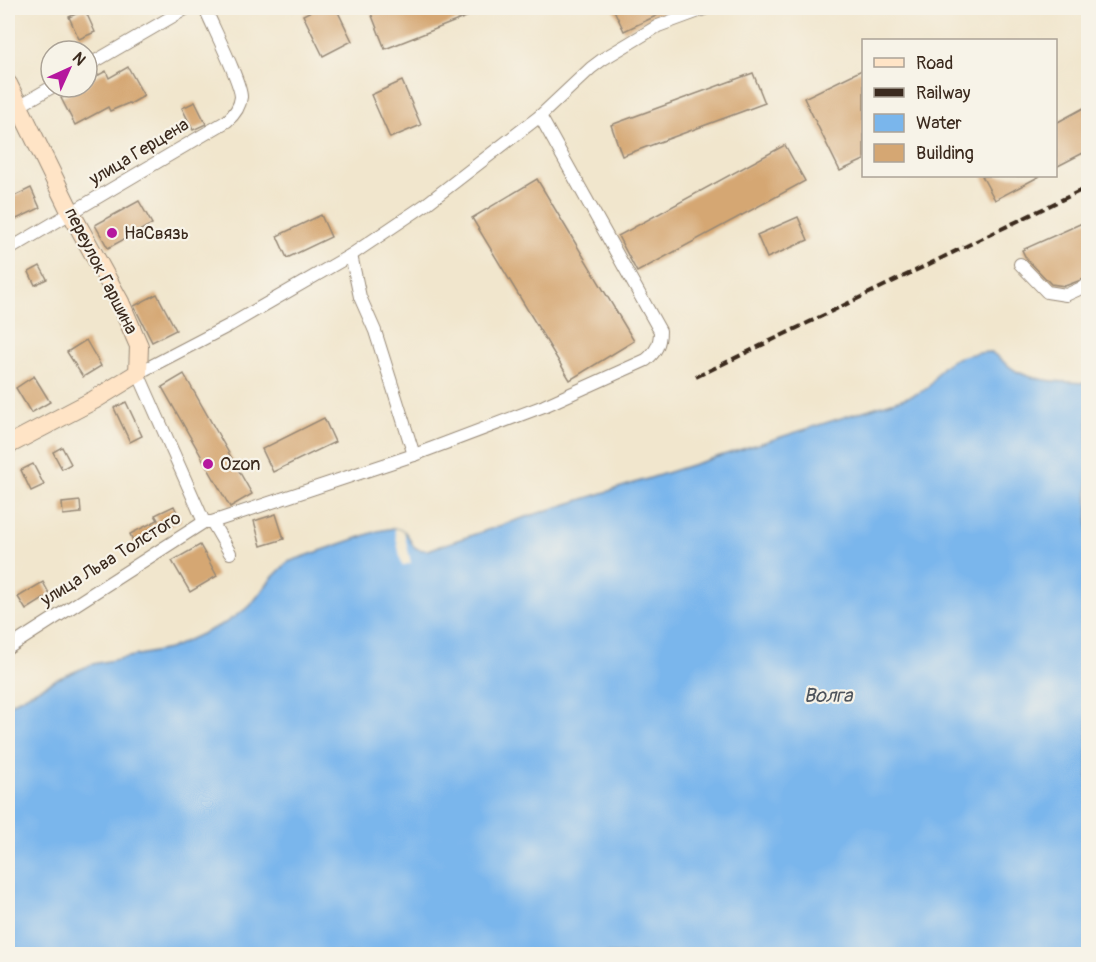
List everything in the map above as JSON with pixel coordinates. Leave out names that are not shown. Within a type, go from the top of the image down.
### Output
[{"type":"main road","name":"переулок Гаршина","points":[[8,84],[71,213],[120,302],[139,346],[138,373]]},
{"type":"main road","points":[[8,445],[94,400],[138,373]]},
{"type":"street","points":[[99,59],[187,8]]},
{"type":"street","name":"улица Герцена","points":[[8,250],[227,121],[239,108],[240,89],[205,8]]},
{"type":"street","points":[[138,373],[230,325],[351,255],[425,205],[540,116],[603,59],[658,26],[707,8]]},
{"type":"street","points":[[19,106],[39,94]]},
{"type":"street","name":"улица Льва Толстого","points":[[8,648],[208,522],[414,455],[544,406],[646,360],[657,348],[660,331],[540,116]]},
{"type":"street","points":[[351,255],[360,297],[375,331],[414,455]]},
{"type":"street","points":[[1020,264],[1047,292],[1066,295],[1089,285]]},
{"type":"street","name":"переулок Гаршина","points":[[138,373],[208,522],[230,553]]},
{"type":"water","name":"Волга","points":[[991,352],[1014,370],[1035,378],[1088,383],[1088,954],[8,954],[8,705],[57,679],[93,664],[169,649],[225,623],[250,606],[288,562],[378,531],[394,528],[404,531],[418,549],[428,550],[911,396],[926,389],[940,370],[955,359]]},
{"type":"pier","points":[[394,528],[404,531],[411,563],[402,566]]},
{"type":"building","points":[[317,8],[336,8],[352,41],[323,56],[303,15]]},
{"type":"building","points":[[369,8],[489,8],[385,49]]},
{"type":"building","points":[[613,8],[673,8],[624,31]]},
{"type":"building","points":[[85,10],[95,32],[79,39],[69,17]]},
{"type":"building","points":[[128,67],[144,96],[110,111],[108,107],[75,125],[62,99],[99,99],[99,75],[106,71],[109,78]]},
{"type":"building","points":[[862,70],[862,161],[840,171],[804,98]]},
{"type":"building","points":[[753,73],[765,103],[622,156],[611,125]]},
{"type":"building","points":[[402,81],[421,125],[390,138],[371,95]]},
{"type":"building","points":[[195,102],[206,124],[193,130],[182,108]]},
{"type":"building","points":[[1089,105],[1089,150],[1057,166],[1057,122]]},
{"type":"building","points":[[785,145],[805,181],[637,272],[618,236]]},
{"type":"building","points":[[983,177],[1038,177],[995,200]]},
{"type":"building","points":[[537,179],[634,341],[570,380],[472,218]]},
{"type":"building","points":[[31,188],[40,208],[8,223],[8,199]]},
{"type":"building","points":[[139,201],[152,224],[108,248],[95,225]]},
{"type":"building","points":[[321,215],[331,237],[287,258],[277,236]]},
{"type":"building","points":[[798,217],[808,240],[767,258],[757,235]]},
{"type":"building","points":[[1089,220],[1089,277],[1065,286],[1051,284],[1026,258],[1022,250]]},
{"type":"building","points":[[40,266],[47,279],[35,285],[29,272]]},
{"type":"building","points":[[157,294],[176,330],[152,342],[134,306]]},
{"type":"building","points":[[86,340],[101,366],[83,377],[67,352]]},
{"type":"building","points":[[184,374],[252,494],[230,507],[162,387]]},
{"type":"building","points":[[34,376],[50,402],[31,413],[16,388]]},
{"type":"building","points":[[126,402],[142,436],[130,442],[114,408]]},
{"type":"building","points":[[324,418],[335,442],[273,472],[262,449]]},
{"type":"building","points":[[62,447],[71,464],[62,469],[53,452]]},
{"type":"building","points":[[33,464],[44,485],[31,491],[21,470]]},
{"type":"building","points":[[80,501],[81,513],[63,515],[62,503]]},
{"type":"building","points":[[174,506],[181,521],[151,534],[152,536],[135,545],[130,534],[158,520],[155,515]]},
{"type":"building","points":[[276,514],[284,539],[261,546],[254,521]]},
{"type":"building","points":[[200,545],[217,576],[190,592],[172,561]]},
{"type":"building","points":[[43,582],[50,595],[26,610],[18,597]]},
{"type":"railway","points":[[696,377],[1088,187]]},
{"type":"place","name":"НаСвязь","points":[[112,233]]},
{"type":"place","name":"Ozon","points":[[208,464]]}]
